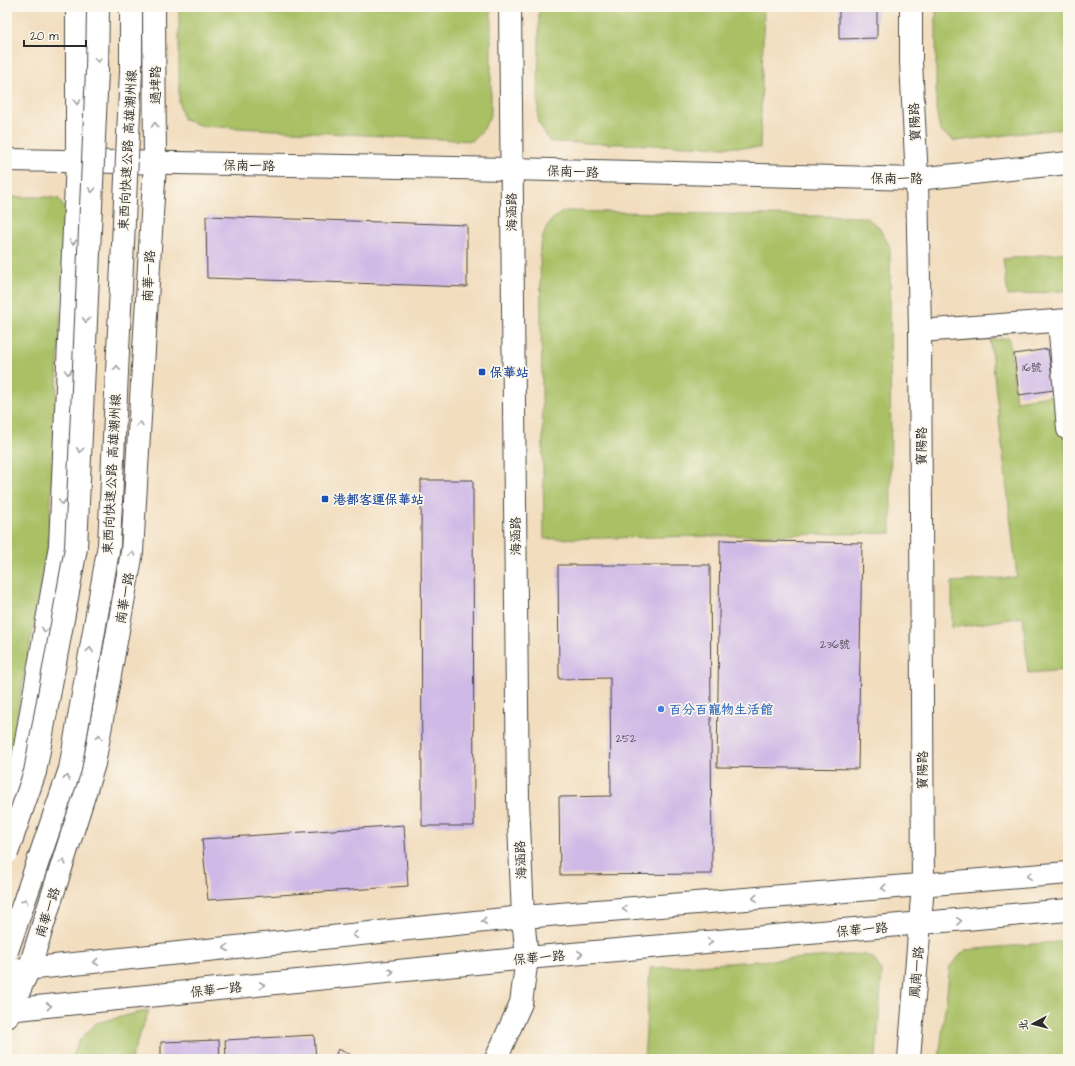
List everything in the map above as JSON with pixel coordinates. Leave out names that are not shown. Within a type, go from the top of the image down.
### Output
[{"type":"main road","points":[[7,805],[23,758],[60,546],[77,161],[77,7]]},
{"type":"main road","points":[[7,853],[35,772],[76,548],[98,70],[98,7]]},
{"type":"main road","name":"東西向快速公路 高雄潮州線","points":[[7,951],[70,769],[109,545],[131,71],[131,7]]},
{"type":"main road","name":"過埤路","points":[[154,7],[155,164]]},
{"type":"main road","name":"海涵路","points":[[496,1059],[521,1003],[527,958],[523,917],[518,800],[510,169],[510,7]]},
{"type":"main road","name":"寶陽路","points":[[911,7],[911,62],[917,179],[920,332],[923,885]]},
{"type":"main road","name":"保南一路","points":[[7,160],[155,164],[510,169],[917,179],[1068,163]]},
{"type":"main road","name":"南華一路","points":[[8,1012],[28,969],[94,764],[132,552],[155,164]]},
{"type":"main road","points":[[920,332],[1064,321],[1068,429]]},
{"type":"main road","points":[[7,970],[523,917],[1068,873]]},
{"type":"main road","name":"鳳南一路","points":[[909,1059],[923,885]]},
{"type":"main road","name":"保華一路","points":[[8,1012],[527,958],[1068,910]]},
{"type":"green space","points":[[179,7],[491,7],[491,114],[483,130],[472,141],[202,126],[183,119],[179,102]]},
{"type":"green space","points":[[539,7],[764,7],[760,148],[550,142],[538,122]]},
{"type":"green space","points":[[936,7],[1068,7],[1068,128],[955,141],[940,131],[936,108]]},
{"type":"green space","points":[[7,197],[48,197],[59,199],[66,210],[49,540],[11,749],[7,762]]},
{"type":"green space","points":[[565,211],[865,217],[878,226],[890,247],[891,533],[544,539],[540,248],[547,226],[554,218]]},
{"type":"green space","points":[[1068,252],[1068,290],[1008,296],[1003,259]]},
{"type":"green space","points":[[1009,338],[1016,401],[1060,394],[1068,476],[1068,670],[1028,673],[1023,617],[952,628],[952,582],[1017,577],[990,340]]},
{"type":"green space","points":[[1068,941],[1068,1059],[939,1059],[950,966],[965,950]]},
{"type":"green space","points":[[864,954],[874,959],[882,972],[876,1059],[644,1059],[650,968]]},
{"type":"green space","points":[[149,1010],[131,1059],[72,1059],[78,1042],[96,1023]]},
{"type":"building","points":[[839,7],[877,7],[877,38],[839,39]]},
{"type":"building","points":[[206,216],[467,225],[467,287],[207,278]]},
{"type":"building","points":[[1048,349],[1054,390],[1019,395],[1014,354]]},
{"type":"building","points":[[421,480],[473,480],[474,826],[422,826]]},
{"type":"building","points":[[720,540],[862,543],[858,769],[717,767]]},
{"type":"building","name":"百分百寵物生活館","points":[[558,565],[710,565],[712,874],[560,875],[559,797],[611,796],[610,678],[559,679]]},
{"type":"building","points":[[404,825],[408,886],[208,900],[202,839]]},
{"type":"building","points":[[314,1035],[316,1059],[226,1059],[225,1040]]},
{"type":"building","points":[[219,1040],[220,1059],[161,1059],[161,1042]]},
{"type":"building","points":[[338,1049],[360,1059],[334,1059]]},
{"type":"place","name":"保華站","points":[[482,372]]},
{"type":"place","name":"港都客運保華站","points":[[325,499]]},
{"type":"place","name":"百分百寵物生活館","points":[[661,709]]}]
